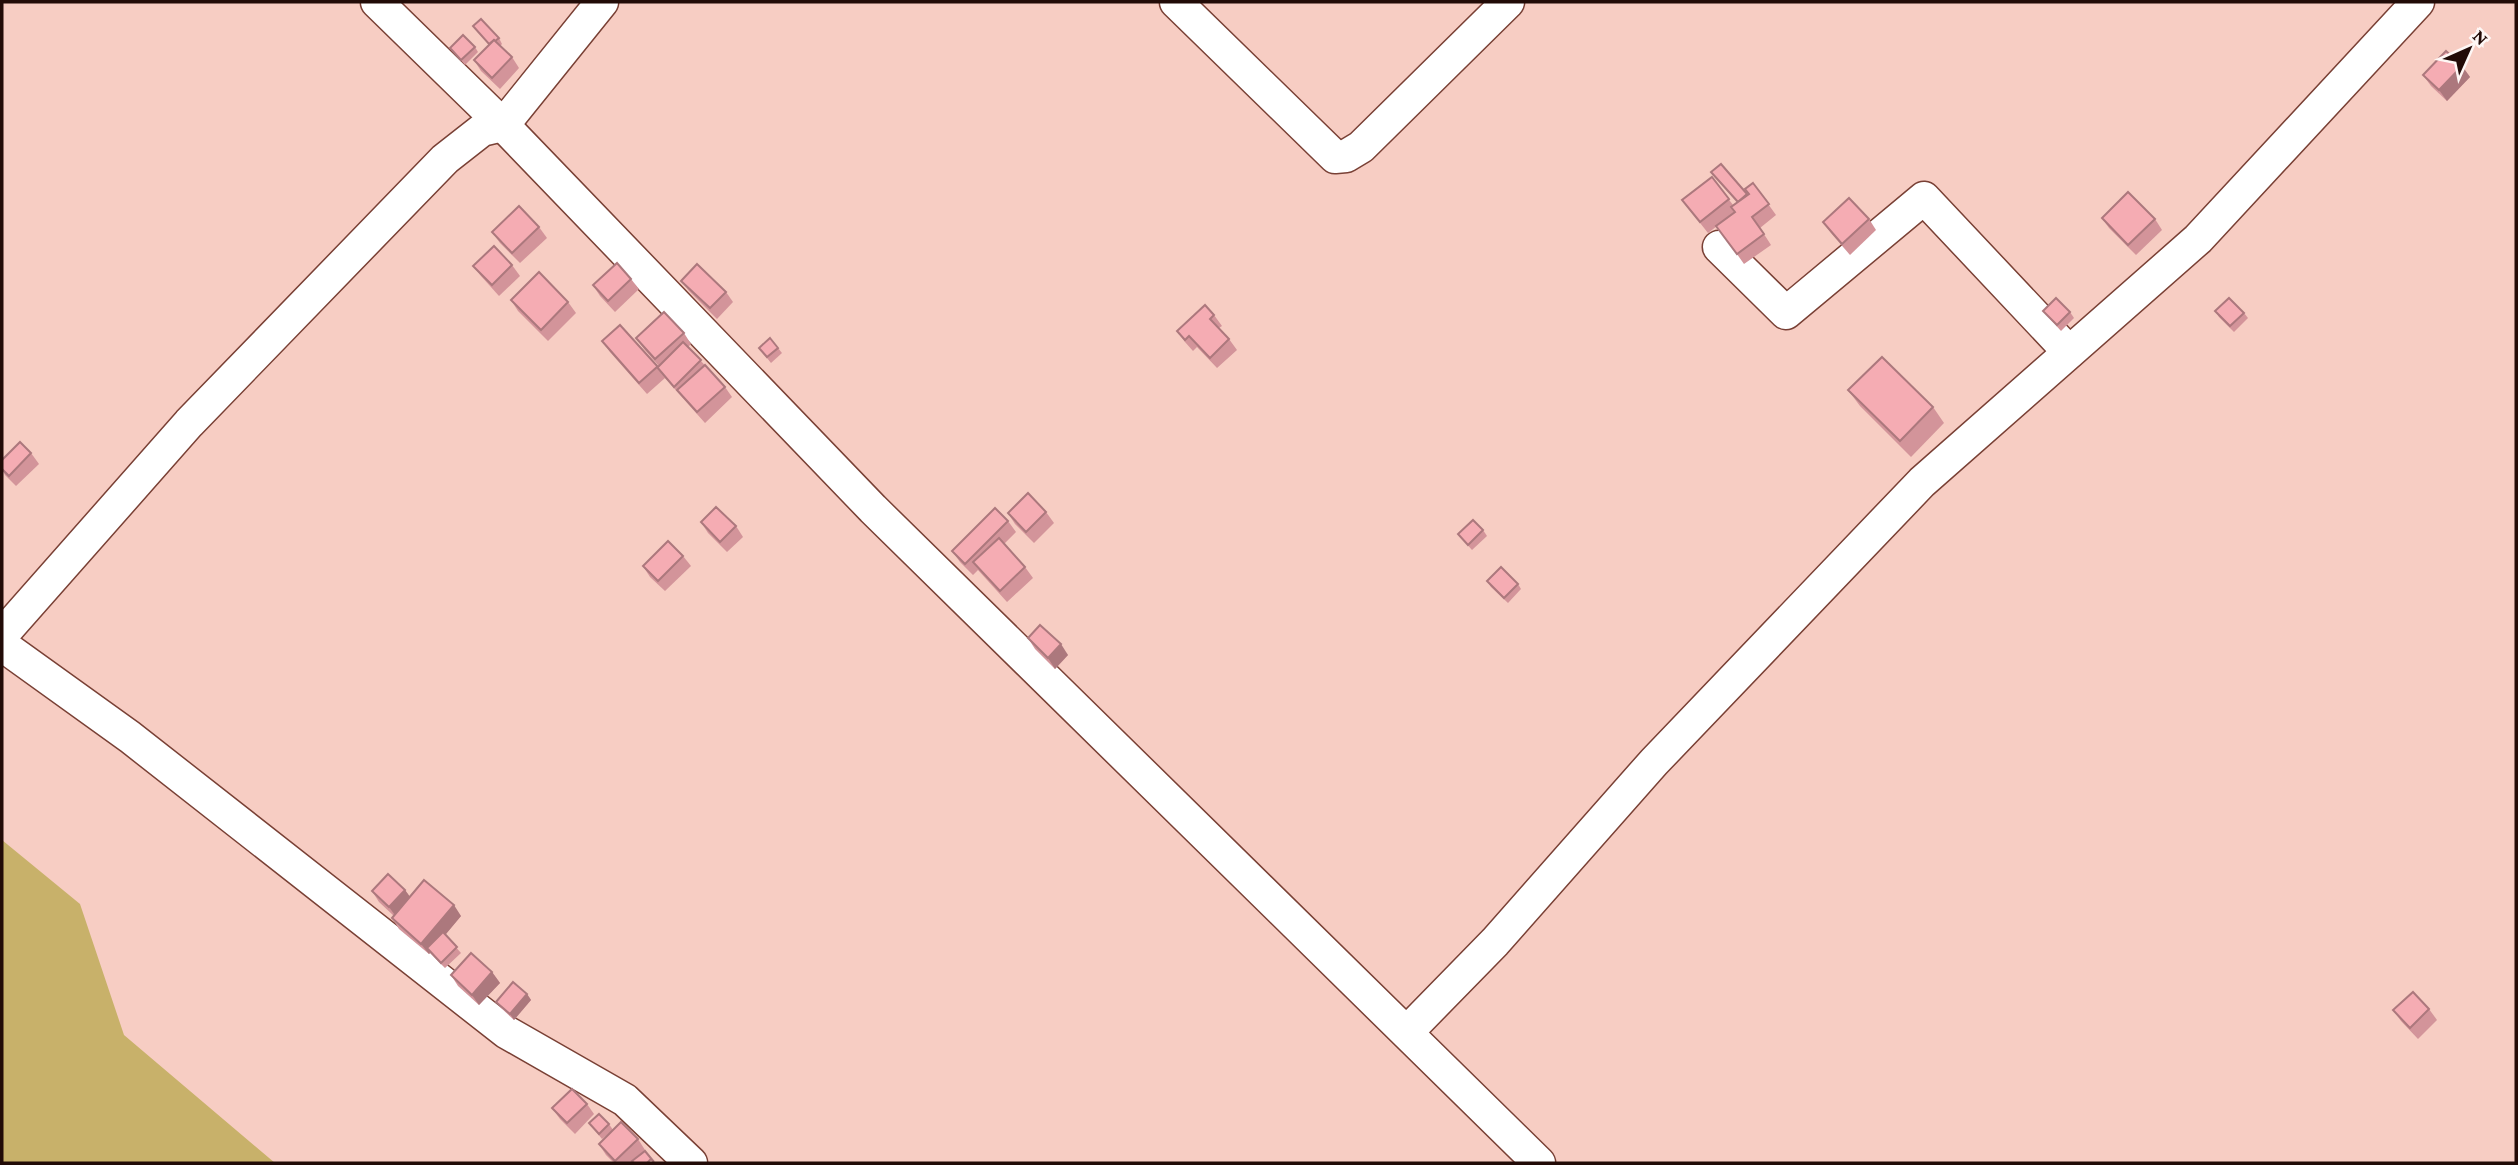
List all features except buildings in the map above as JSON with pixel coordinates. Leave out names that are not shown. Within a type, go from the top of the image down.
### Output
[{"type":"street","points":[[377,2],[503,125],[873,509],[1539,1163]]},
{"type":"street","points":[[2,635],[189,423],[445,159],[482,130],[503,125],[603,2]]},
{"type":"street","points":[[1176,2],[1335,157],[1346,156],[1361,147],[1508,2]]},
{"type":"street","points":[[1407,1032],[1495,942],[1654,762],[1922,482],[2198,239],[2418,2]]},
{"type":"street","points":[[1719,247],[1786,313],[1924,198],[2069,352]]},
{"type":"street","points":[[2,645],[130,737],[506,1032],[625,1100],[691,1163]]},
{"type":"shaded area","points":[[2,840],[80,904],[124,1035],[275,1163],[2,1163]]}]
